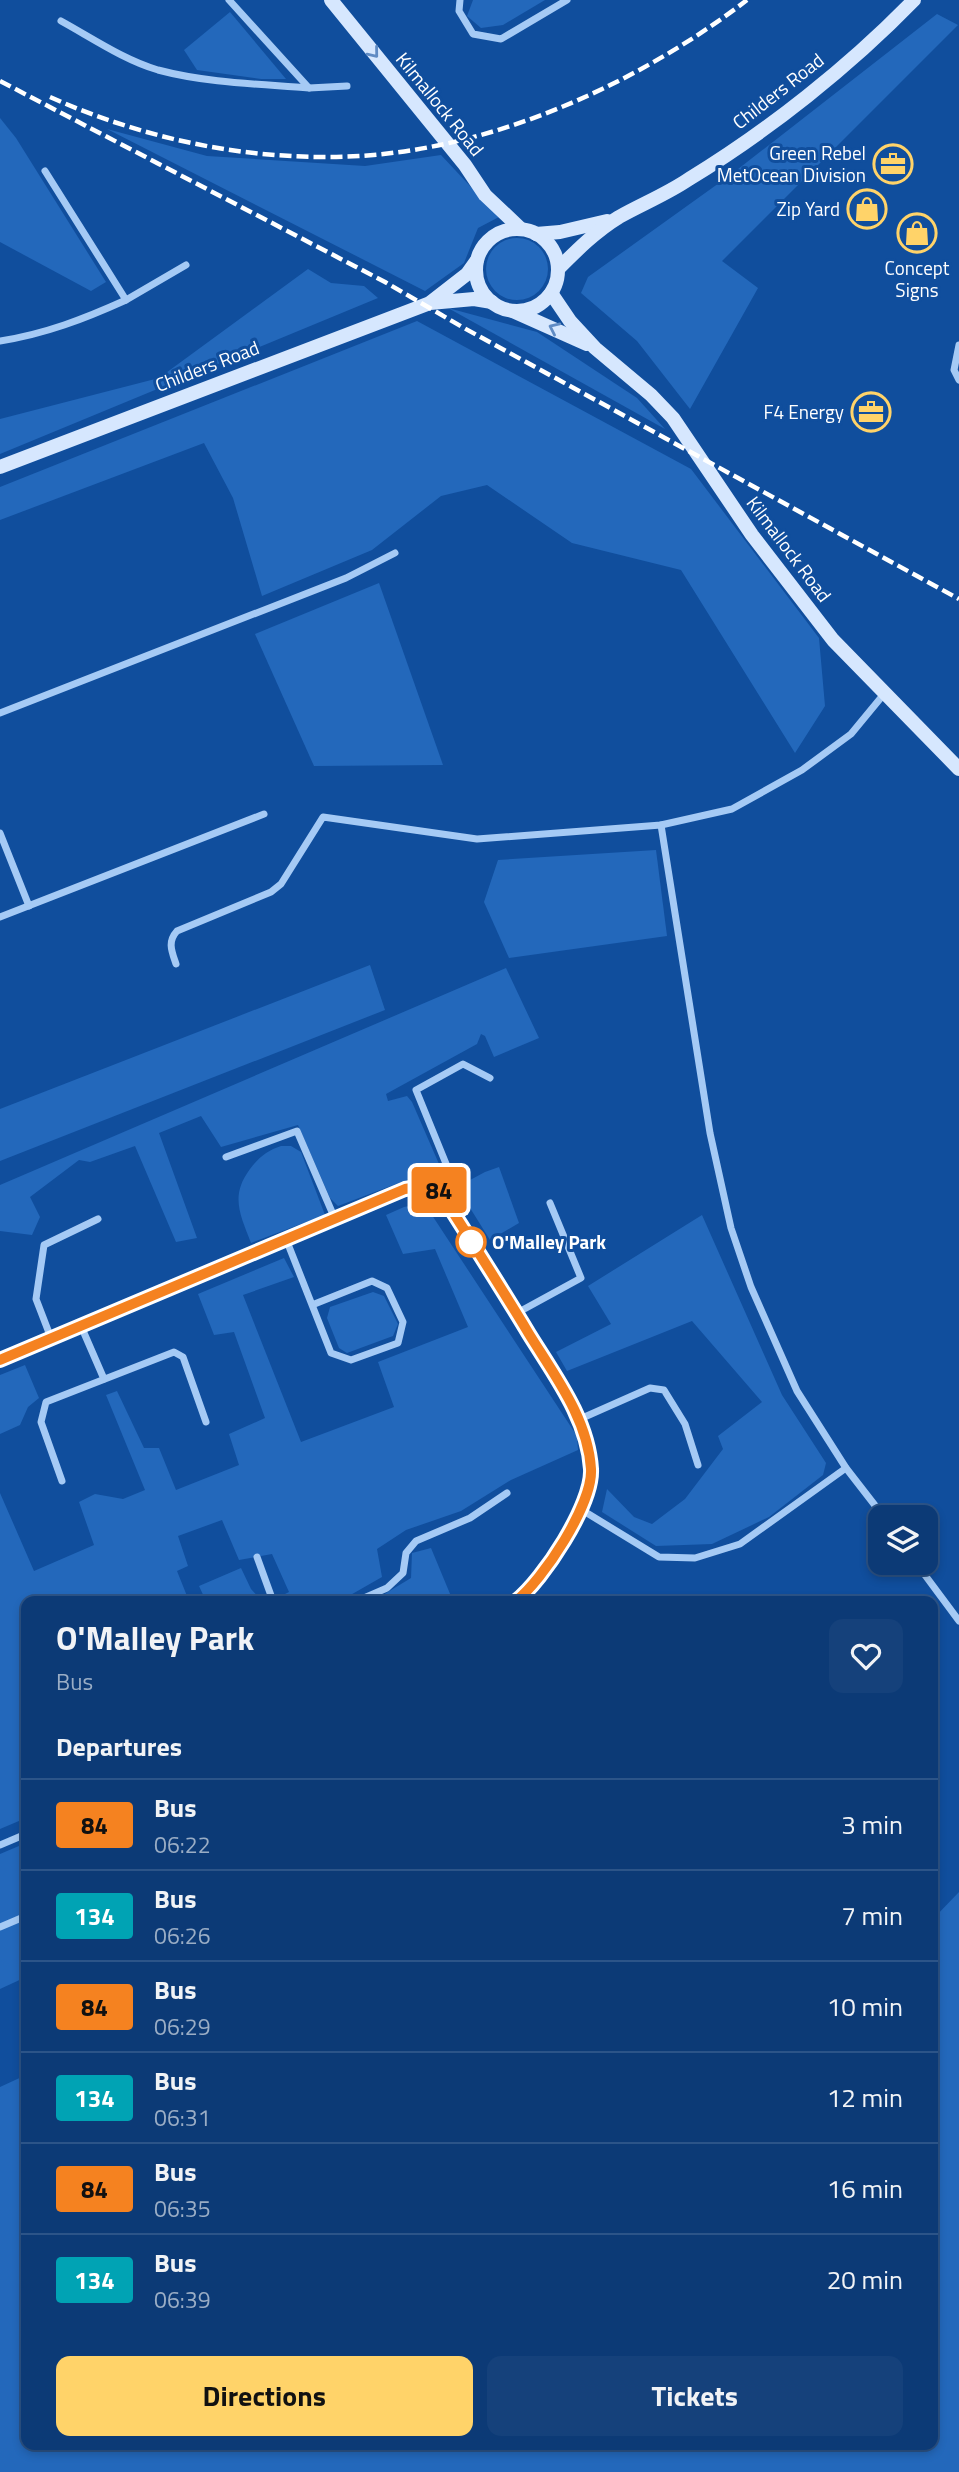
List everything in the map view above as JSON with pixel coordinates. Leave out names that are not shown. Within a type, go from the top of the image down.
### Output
[{"type":"main road","name":"Kilmallock Road","points":[[331,0],[466,165],[485,195],[521,229]]},
{"type":"main road","name":"Childers Road","points":[[558,269],[587,240],[617,218],[689,180],[777,119],[888,27],[914,0]]},
{"type":"main road","name":"Childers Road","points":[[536,234],[560,232],[617,218]]},
{"type":"main road","points":[[521,229],[543,239],[554,252],[558,269],[551,293],[535,307],[524,311],[512,310],[492,302],[481,289],[477,279],[477,260],[486,242],[506,230],[521,229]]},
{"type":"main road","name":"Childers Road","points":[[430,303],[467,274],[477,260]]},
{"type":"main road","name":"Kilmallock Road","points":[[551,293],[570,321],[594,348],[651,395],[673,418],[752,535],[833,640],[959,769]]},
{"type":"main road","name":"Childers Road","points":[[0,467],[430,303],[474,299],[492,302]]},
{"type":"main road","name":"Kilmallock Road","points":[[512,310],[594,348]]},
{"type":"street","points":[[229,0],[309,88]]},
{"type":"street","points":[[460,0],[459,11],[473,34],[501,39],[567,0]]},
{"type":"street","points":[[61,21],[126,57],[158,69],[222,81],[309,88],[347,86]]},
{"type":"street","points":[[46,171],[126,300]]},
{"type":"street","points":[[0,341],[29,337],[70,325],[126,300],[186,265]]},
{"type":"street","points":[[959,345],[954,370],[959,380]]},
{"type":"street","points":[[0,713],[346,578],[395,553]]},
{"type":"street","points":[[176,964],[170,947],[172,937],[177,931],[271,892],[281,884],[323,817],[477,839],[661,825],[732,809],[802,770],[851,734],[884,694]]},
{"type":"street","points":[[0,917],[264,814]]},
{"type":"street","points":[[661,825],[710,1133],[731,1228],[751,1287],[797,1391],[846,1468],[875,1505]]},
{"type":"street","points":[[0,833],[29,906]]},
{"type":"street","points":[[0,1360],[405,1189],[435,1184],[451,1176],[416,1090],[463,1064],[490,1078]]},
{"type":"street","points":[[226,1157],[297,1131],[335,1219]]},
{"type":"street","points":[[435,1184],[580,1419],[591,1471],[582,1510],[537,1582],[522,1596]]},
{"type":"street","points":[[517,1313],[581,1278],[550,1203]]},
{"type":"street","points":[[51,1338],[36,1299],[44,1245],[98,1219]]},
{"type":"street","points":[[286,1239],[312,1305],[331,1353],[351,1360],[398,1343],[403,1322],[387,1288],[372,1281],[312,1305]]},
{"type":"street","points":[[80,1326],[104,1379]]},
{"type":"street","points":[[62,1481],[41,1422],[46,1402],[174,1352],[183,1357],[206,1422]]},
{"type":"street","points":[[580,1419],[650,1388],[664,1391],[685,1424],[698,1465]]},
{"type":"street","points":[[582,1510],[659,1557],[695,1558],[740,1544],[846,1468]]},
{"type":"street","points":[[369,1596],[387,1588],[404,1573],[406,1553],[416,1541],[470,1518],[507,1493]]},
{"type":"street","points":[[257,1557],[271,1596]]},
{"type":"street","points":[[925,1575],[959,1621]]},
{"type":"street","points":[[0,1845],[21,1836]]},
{"type":"street","points":[[0,1927],[21,1918]]},
{"type":"shaded area","points":[[473,0],[545,0],[503,25],[481,28],[467,16]]},
{"type":"shaded area","points":[[230,12],[286,79],[261,79],[197,70],[184,50]]},
{"type":"shaded area","points":[[937,14],[958,25],[722,261],[758,288],[690,409],[637,341],[581,293],[588,277],[733,173]]},
{"type":"shaded area","points":[[0,118],[16,138],[106,282],[91,291],[0,242]]},
{"type":"shaded area","points":[[107,129],[207,156],[365,166],[441,155],[499,217],[478,228],[464,263],[425,291]]},
{"type":"shaded area","points":[[511,238],[523,238],[539,247],[546,257],[546,281],[539,291],[523,300],[511,300],[500,295],[491,286],[486,275],[486,263],[491,252],[500,243]]},
{"type":"shaded area","points":[[308,269],[331,283],[364,286],[378,298],[0,454],[0,419],[159,378]]},
{"type":"shaded area","points":[[448,308],[537,332],[637,398],[665,429]]},
{"type":"shaded area","points":[[417,321],[691,469],[819,638],[825,706],[795,753],[681,570],[572,543],[487,485],[441,496],[372,550],[262,596],[233,498],[204,443],[0,520],[0,487]]},
{"type":"shaded area","points":[[379,583],[443,765],[314,766],[255,634]]},
{"type":"shaded area","points":[[656,850],[667,936],[509,958],[484,902],[498,860]]},
{"type":"shaded area","points":[[370,965],[385,1010],[0,1161],[0,1109]]},
{"type":"shaded area","points":[[506,968],[539,1038],[494,1057],[485,1036],[481,1034],[477,1044],[386,1094],[388,1101],[407,1096],[412,1102],[439,1164],[433,1170],[338,1206],[330,1198],[298,1125],[221,1147],[201,1116],[159,1133],[197,1238],[176,1242],[135,1146],[90,1162],[79,1160],[30,1197],[40,1217],[32,1235],[0,1231],[0,1185]]},
{"type":"shaded area","points":[[281,1146],[291,1146],[301,1152],[325,1215],[251,1243],[239,1205],[240,1188],[256,1161]]},
{"type":"shaded area","points":[[499,1167],[519,1223],[490,1240],[457,1187]]},
{"type":"shaded area","points":[[424,1203],[577,1436],[578,1450],[511,1480],[461,1511],[406,1530],[377,1549],[382,1577],[349,1596],[281,1596],[289,1592],[272,1554],[239,1560],[222,1520],[178,1536],[188,1566],[177,1571],[187,1596],[21,1596],[21,1820],[0,1829],[0,1493],[34,1571],[94,1545],[79,1502],[95,1494],[123,1499],[145,1490],[106,1395],[117,1391],[144,1448],[159,1448],[176,1490],[239,1465],[229,1434],[265,1418],[234,1332],[214,1335],[198,1294],[284,1258],[294,1277],[243,1295],[301,1442],[394,1407],[378,1362],[468,1327],[435,1249],[403,1254],[386,1215],[404,1207]]},
{"type":"shaded area","points":[[702,1215],[782,1395],[826,1463],[823,1475],[769,1517],[712,1544],[656,1546],[602,1512],[607,1489],[634,1517],[652,1524],[685,1499],[723,1449],[718,1436],[762,1402],[692,1321],[567,1371],[556,1352],[611,1324],[588,1286]]},
{"type":"shaded area","points":[[373,1292],[384,1296],[398,1324],[393,1336],[347,1353],[339,1348],[327,1318],[330,1307]]},
{"type":"shaded area","points":[[25,1365],[39,1398],[28,1407],[20,1425],[0,1434],[0,1375]]},
{"type":"shaded area","points":[[431,1548],[451,1596],[381,1596],[411,1578],[412,1553]]},
{"type":"shaded area","points":[[241,1568],[257,1596],[204,1596],[199,1586]]},
{"type":"shaded area","points":[[21,1845],[21,1979],[0,1989],[0,1854]]},
{"type":"shaded area","points":[[959,1892],[959,2472],[0,2472],[0,2087],[21,2077],[21,2450],[938,2450],[938,1914]]},
{"type":"railway","points":[[50,97],[86,112],[162,136],[240,151],[319,157],[411,150],[462,140],[564,106],[613,84],[660,58],[747,0]]},
{"type":"railway","points":[[0,81],[385,282],[959,599]]},
{"type":"bus line","name":"84","points":[[0,1360],[405,1189],[435,1184],[580,1419],[591,1471],[582,1510],[537,1582],[522,1596]]},
{"type":"place","name":"Green Rebel MetOcean Division","points":[[893,164]]},
{"type":"place","name":"Zip Yard","points":[[867,209]]},
{"type":"place","name":"Concept Signs","points":[[917,233]]},
{"type":"place","name":"F4 Energy","points":[[871,412]]},
{"type":"place","name":"O'Malley Park","points":[[471,1242]]}]
